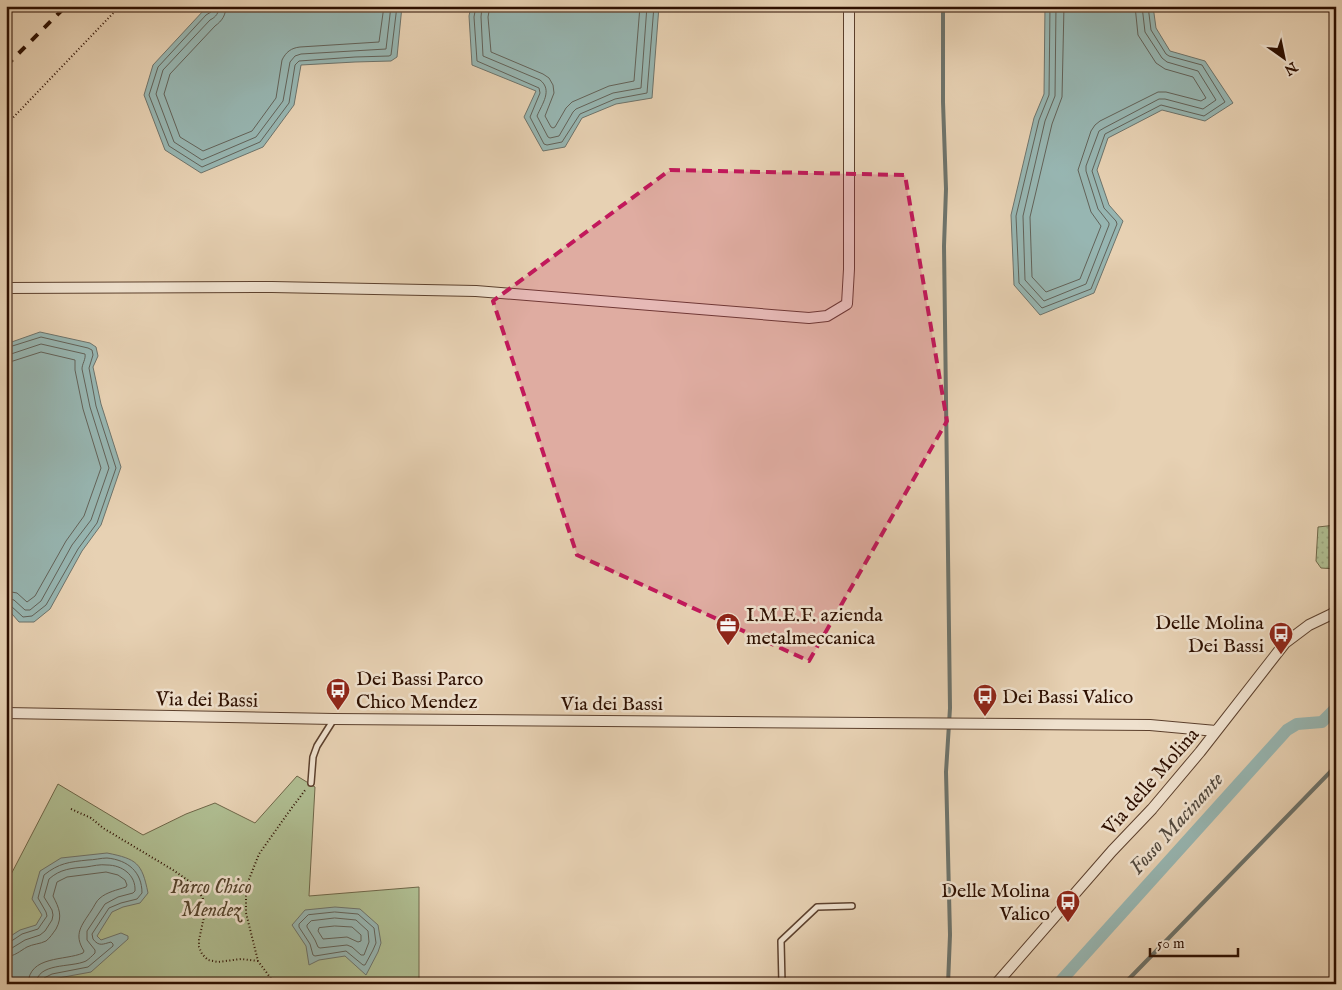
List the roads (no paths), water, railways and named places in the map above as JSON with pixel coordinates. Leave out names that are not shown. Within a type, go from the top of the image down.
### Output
[{"type":"street","points":[[6,288],[272,287],[476,291],[809,318],[827,316],[846,304],[849,269],[848,6]]},
{"type":"street","name":"Via delle Molina","points":[[996,984],[1152,809],[1285,643],[1310,625],[1336,610]]},
{"type":"street","name":"Via dei Bassi","points":[[6,713],[334,719],[1150,725],[1216,731]]},
{"type":"lane","points":[[311,783],[313,757],[317,746],[334,719]]},
{"type":"lane","points":[[782,984],[781,941],[817,907],[852,906]]},
{"type":"water","points":[[212,6],[402,6],[397,57],[391,61],[301,65],[294,105],[263,147],[201,173],[165,150],[144,95],[153,65],[204,10]]},
{"type":"water","points":[[471,6],[659,6],[652,98],[616,104],[582,118],[565,147],[543,151],[524,117],[536,91],[472,65],[469,16]]},
{"type":"water","points":[[1045,6],[1153,6],[1156,28],[1170,51],[1205,61],[1233,103],[1205,121],[1162,110],[1108,138],[1097,170],[1109,205],[1123,221],[1094,293],[1040,315],[1014,285],[1011,215],[1034,118],[1044,94]]},
{"type":"water","points":[[40,332],[90,343],[96,347],[98,356],[93,367],[101,404],[121,467],[101,525],[82,551],[50,609],[34,622],[19,622],[6,607],[6,344]]},
{"type":"water","points":[[107,853],[132,860],[140,869],[146,883],[148,893],[140,903],[112,912],[97,936],[101,940],[121,933],[128,936],[128,939],[91,972],[53,979],[42,984],[6,984],[6,939],[20,930],[36,925],[42,915],[32,899],[40,871],[61,858]]},
{"type":"water","points":[[335,907],[360,909],[378,925],[381,943],[366,975],[345,956],[319,960],[309,965],[306,946],[292,925],[305,910]]},
{"type":"waterway","points":[[943,6],[950,708],[946,772],[950,935],[948,984]]},
{"type":"waterway","name":"Fosso Macinante","points":[[1058,984],[1287,730],[1297,724],[1322,722],[1336,708]]},
{"type":"waterway","points":[[1124,984],[1336,766]]},
{"type":"railway","points":[[6,66],[66,6]]},
{"type":"place","name":"I.M.E.F. azienda metalmeccanica","points":[[728,646]]},
{"type":"place","name":"Delle Molina Dei Bassi","points":[[1281,655]]},
{"type":"place","name":"Dei Bassi Parco Chico Mendez","points":[[338,711]]},
{"type":"place","name":"Dei Bassi Valico","points":[[985,717]]},
{"type":"place","name":"Delle Molina Valico","points":[[1068,923]]},
{"type":"park label","name":"Parco Chico Mendez","points":[[211,898]]}]
